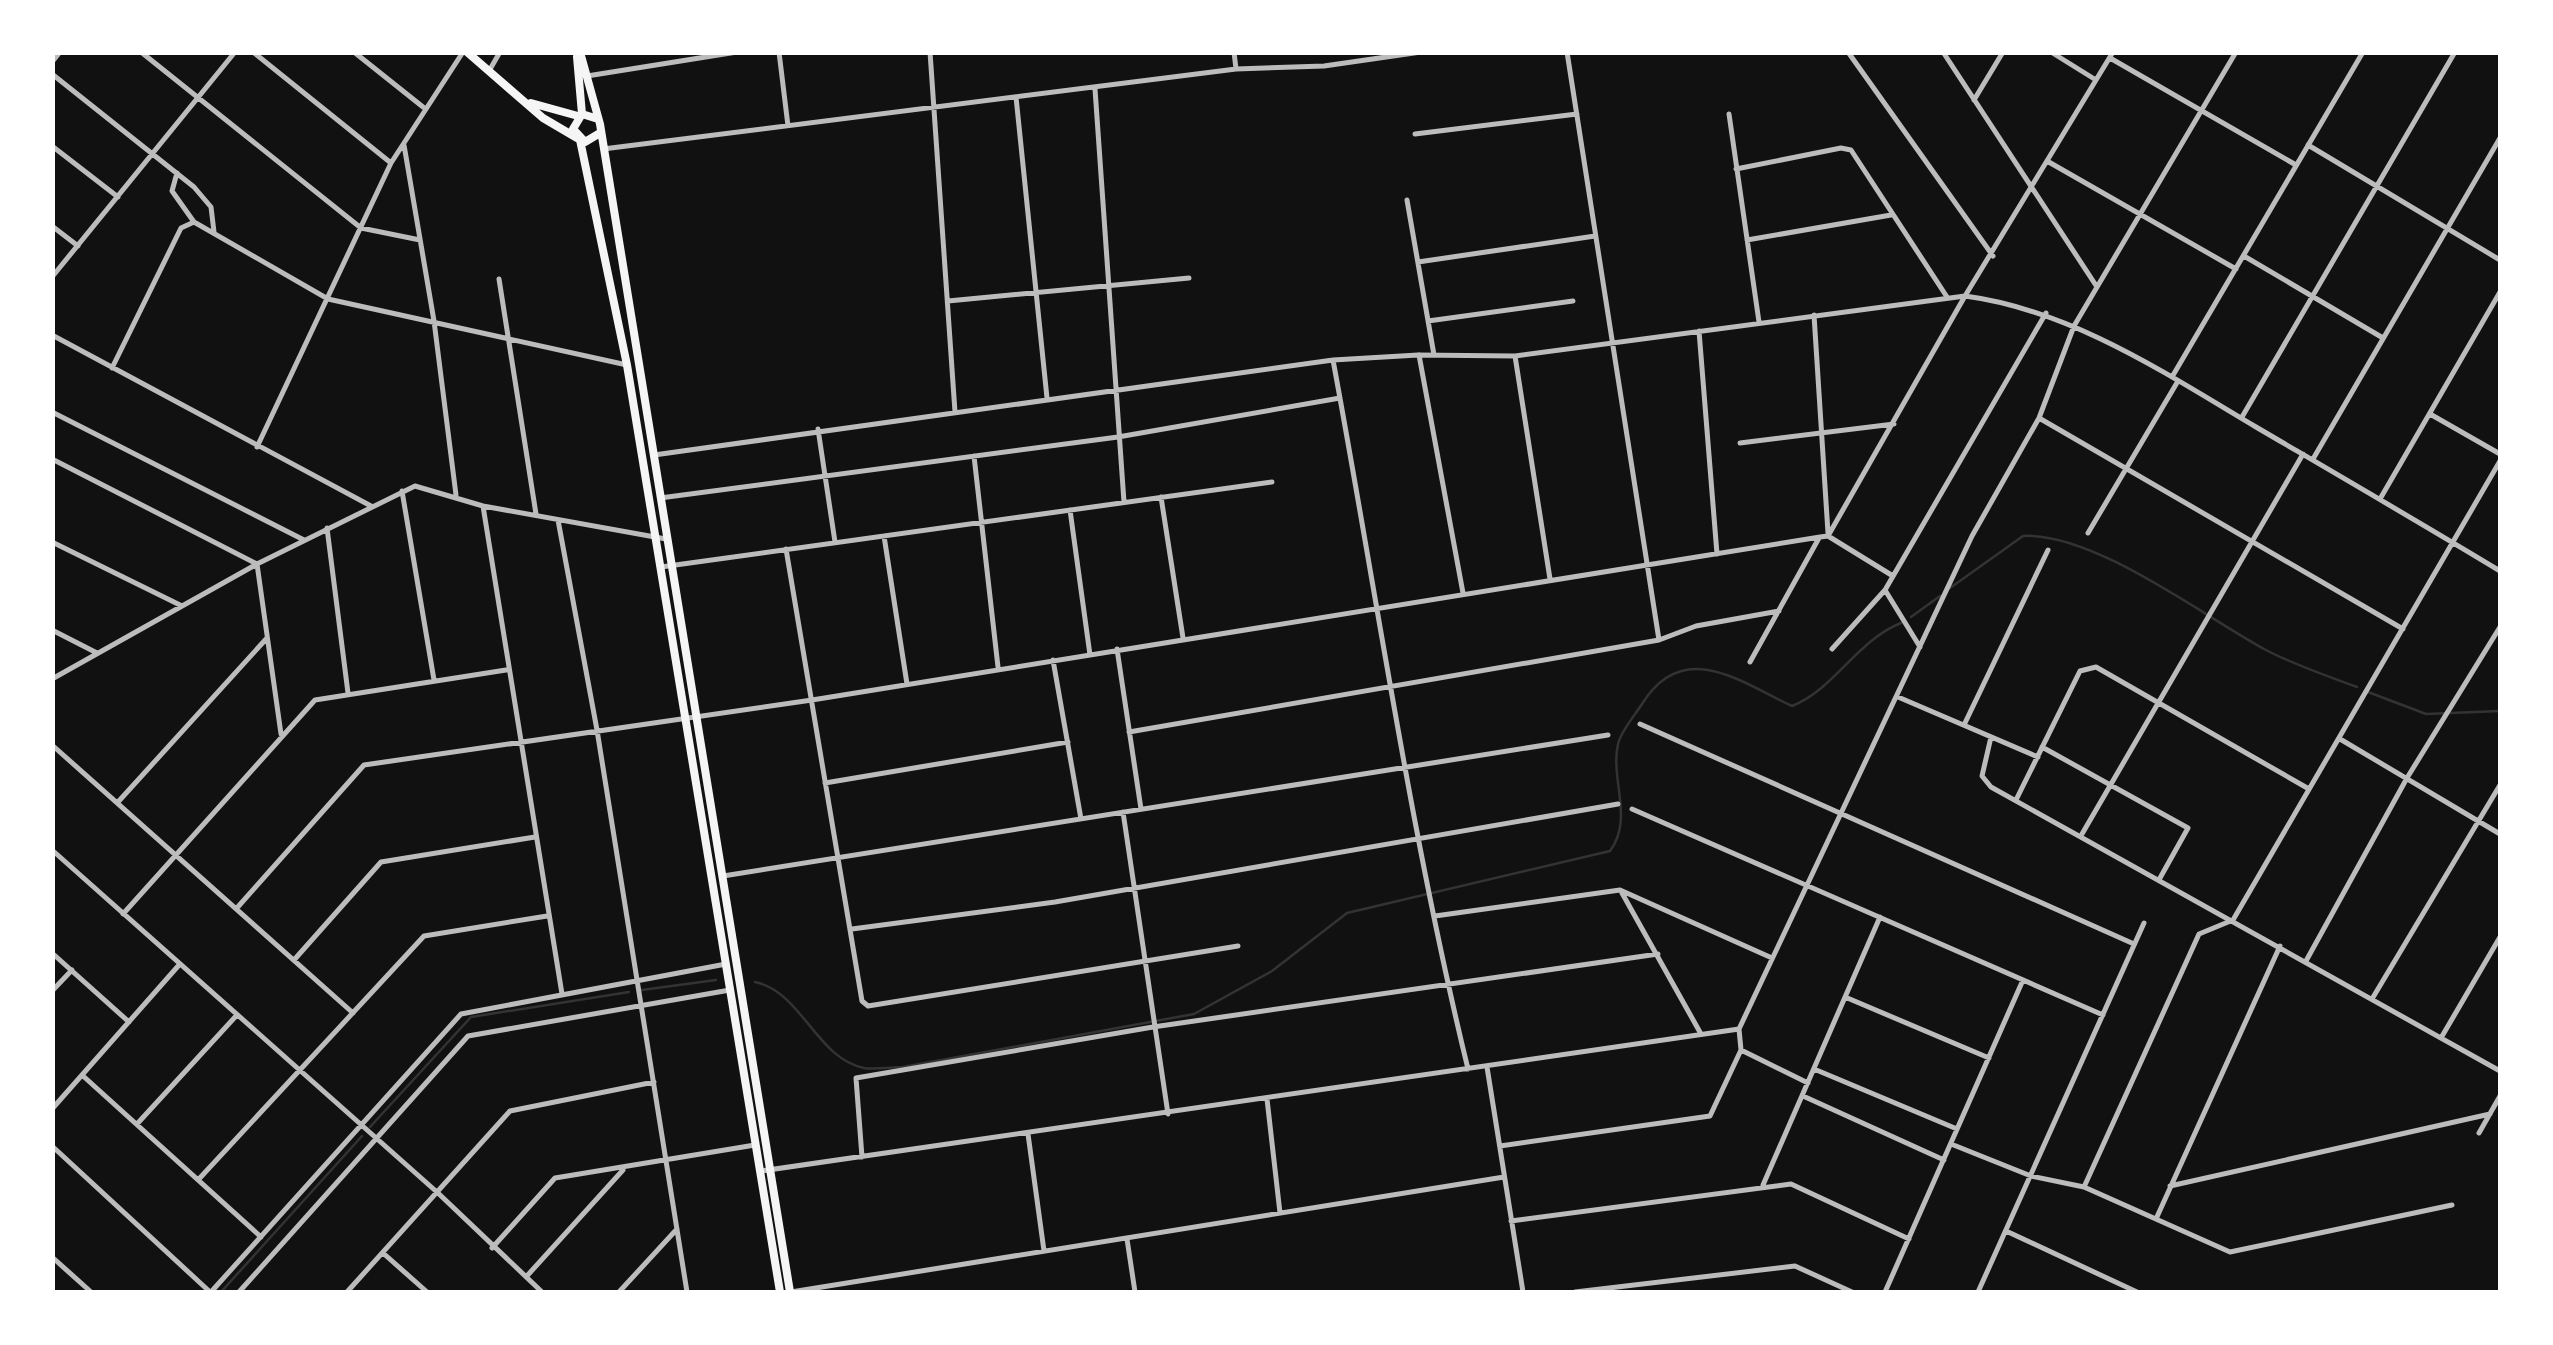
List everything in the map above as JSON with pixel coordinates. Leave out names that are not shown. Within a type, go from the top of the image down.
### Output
[{"type":"main road","points":[[465,52],[578,139],[594,140],[600,134]]},
{"type":"main road","points":[[578,52],[598,119],[660,498],[661,538]]},
{"type":"main road","points":[[583,77],[580,115],[573,124],[661,538],[684,719],[762,1144]]},
{"type":"main road","points":[[523,100],[598,119]]},
{"type":"main road","points":[[665,566],[723,876],[780,1292]]},
{"type":"main road","points":[[766,1170],[791,1292]]},
{"type":"street","points":[[52,62],[60,52]]},
{"type":"street","points":[[140,52],[360,228],[420,240]]},
{"type":"street","points":[[52,277],[235,52]]},
{"type":"street","points":[[253,52],[391,163]]},
{"type":"street","points":[[354,52],[423,107]]},
{"type":"street","points":[[257,447],[391,163],[423,107],[465,52]]},
{"type":"street","points":[[489,70],[500,52]]},
{"type":"street","points":[[583,77],[737,52]]},
{"type":"street","points":[[778,52],[788,126]]},
{"type":"street","points":[[930,52],[956,412]]},
{"type":"street","points":[[1234,52],[1236,69]]},
{"type":"street","points":[[603,149],[1236,69],[1324,66],[1421,52]]},
{"type":"street","points":[[1568,52],[1644,566],[1660,640]]},
{"type":"street","points":[[1848,52],[1993,256]]},
{"type":"street","points":[[1943,52],[2097,287]]},
{"type":"street","points":[[1974,100],[2003,52]]},
{"type":"street","points":[[2051,52],[2096,80]]},
{"type":"street","points":[[1500,1146],[1710,1116],[1740,1050],[1739,1028],[1972,536],[2039,418],[2074,326],[2236,52]]},
{"type":"street","points":[[2088,533],[2363,52]]},
{"type":"street","points":[[2242,418],[2455,52]]},
{"type":"street","points":[[1750,662],[2112,55],[2296,166]]},
{"type":"street","points":[[52,74],[176,173],[211,206],[214,232]]},
{"type":"street","points":[[1094,88],[1124,502]]},
{"type":"street","points":[[1016,97],[1047,398]]},
{"type":"street","points":[[1415,134],[1577,114]]},
{"type":"street","points":[[1729,114],[1759,322]]},
{"type":"street","points":[[2312,460],[2500,138]]},
{"type":"street","points":[[403,142],[434,322],[456,495]]},
{"type":"street","points":[[52,146],[118,197]]},
{"type":"street","points":[[2308,146],[2500,260]]},
{"type":"street","points":[[1736,169],[1846,148],[1947,297]]},
{"type":"street","points":[[2048,161],[2236,269]]},
{"type":"street","points":[[176,173],[172,191],[177,204],[194,222],[328,299],[627,365]]},
{"type":"street","points":[[1407,200],[1434,356]]},
{"type":"street","points":[[1748,240],[1892,215]]},
{"type":"street","points":[[112,368],[181,228],[194,222]]},
{"type":"street","points":[[52,226],[78,246]]},
{"type":"street","points":[[1418,262],[1595,236]]},
{"type":"street","points":[[2243,256],[2383,338]]},
{"type":"street","points":[[948,301],[1190,278]]},
{"type":"street","points":[[499,279],[536,514]]},
{"type":"street","points":[[2380,499],[2500,292]]},
{"type":"street","points":[[653,455],[1333,360],[1418,355],[1515,356],[1965,296],[2008,302],[2074,326],[2175,379],[2500,570]]},
{"type":"street","points":[[1428,321],[1572,301]]},
{"type":"street","points":[[1832,649],[1885,590],[2046,313]]},
{"type":"street","points":[[1814,315],[1824,536]]},
{"type":"street","points":[[1699,331],[1718,554]]},
{"type":"street","points":[[52,335],[371,506]]},
{"type":"street","points":[[1418,355],[1463,593]]},
{"type":"street","points":[[1515,356],[1550,580]]},
{"type":"street","points":[[1333,360],[1406,765],[1416,842],[1468,1070]]},
{"type":"street","points":[[660,498],[1118,437],[1340,398]]},
{"type":"street","points":[[52,412],[304,540]]},
{"type":"street","points":[[2084,1187],[2199,934],[2233,920],[2500,457],[2430,414]]},
{"type":"street","points":[[2039,418],[2403,629]]},
{"type":"street","points":[[1740,443],[1894,424]]},
{"type":"street","points":[[818,429],[835,542]]},
{"type":"street","points":[[2082,834],[2303,454]]},
{"type":"street","points":[[974,456],[998,667]]},
{"type":"street","points":[[52,459],[256,564]]},
{"type":"street","points":[[665,566],[1272,482]]},
{"type":"street","points":[[52,679],[256,564],[415,486],[483,506],[661,538]]},
{"type":"street","points":[[402,490],[434,680]]},
{"type":"street","points":[[1161,497],[1183,638]]},
{"type":"street","points":[[483,506],[506,670],[562,994]]},
{"type":"street","points":[[1070,510],[1090,656]]},
{"type":"street","points":[[558,520],[597,730],[687,1292]]},
{"type":"street","points":[[327,528],[348,692]]},
{"type":"street","points":[[884,536],[907,684]]},
{"type":"street","points":[[236,908],[364,765],[812,700],[1824,536],[1893,576]]},
{"type":"street","points":[[52,542],[180,605]]},
{"type":"street","points":[[786,549],[862,1000],[876,1008],[1238,946]]},
{"type":"street","points":[[1964,726],[2048,550]]},
{"type":"street","points":[[256,564],[281,736]]},
{"type":"street","points":[[1885,590],[1920,646]]},
{"type":"street","points":[[1129,732],[1660,640],[1696,626],[1779,611]]},
{"type":"street","points":[[2306,961],[2407,778],[2500,627]]},
{"type":"street","points":[[52,630],[96,653]]},
{"type":"street","points":[[118,803],[267,638]]},
{"type":"street","points":[[1116,648],[1140,809]]},
{"type":"street","points":[[1053,660],[1081,819]]},
{"type":"street","points":[[2016,800],[2074,682],[2086,668],[2096,667],[2310,789]]},
{"type":"street","points":[[123,914],[315,700],[506,670]]},
{"type":"street","points":[[1896,696],[2038,756]]},
{"type":"street","points":[[1640,724],[2134,944]]},
{"type":"street","points":[[723,876],[1608,735]]},
{"type":"street","points":[[1992,737],[1982,776],[1991,787],[2082,834],[2500,1071]]},
{"type":"street","points":[[2339,738],[2500,834]]},
{"type":"street","points":[[825,783],[1068,742]]},
{"type":"street","points":[[52,745],[352,1013]]},
{"type":"street","points":[[2042,747],[2188,828],[2160,878]]},
{"type":"street","points":[[2372,999],[2500,784]]},
{"type":"street","points":[[852,929],[1134,889],[1618,804]]},
{"type":"street","points":[[1632,809],[2103,1015]]},
{"type":"street","points":[[1123,812],[1168,1114]]},
{"type":"street","points":[[294,960],[380,862],[535,836]]},
{"type":"street","points":[[52,850],[438,1193],[542,1292]]},
{"type":"street","points":[[1435,916],[1620,890],[1772,958]]},
{"type":"street","points":[[1620,890],[1701,1034]]},
{"type":"street","points":[[198,1180],[424,936],[548,916]]},
{"type":"street","points":[[1763,1186],[1880,917]]},
{"type":"street","points":[[1978,1292],[2144,924]]},
{"type":"street","points":[[2442,1038],[2500,938]]},
{"type":"street","points":[[2156,1219],[2280,946]]},
{"type":"street","points":[[52,952],[129,1022]]},
{"type":"street","points":[[862,1158],[856,1078],[1153,1027],[1658,954]]},
{"type":"street","points":[[52,1146],[210,1292],[461,1014],[728,964]]},
{"type":"street","points":[[52,1109],[180,965]]},
{"type":"street","points":[[52,991],[72,970]]},
{"type":"street","points":[[1885,1292],[2023,980]]},
{"type":"street","points":[[239,1292],[468,1036],[732,990]]},
{"type":"street","points":[[1846,997],[1989,1058]]},
{"type":"street","points":[[137,1124],[236,1016]]},
{"type":"street","points":[[766,1170],[1739,1028]]},
{"type":"street","points":[[1740,1050],[1808,1084]]},
{"type":"street","points":[[1487,1067],[1522,1292]]},
{"type":"street","points":[[1814,1069],[1957,1129]]},
{"type":"street","points":[[82,1075],[261,1237]]},
{"type":"street","points":[[346,1292],[510,1111],[654,1082]]},
{"type":"street","points":[[1802,1096],[1944,1160]]},
{"type":"street","points":[[2478,1133],[2500,1096]]},
{"type":"street","points":[[1267,1099],[1280,1212]]},
{"type":"street","points":[[2170,1186],[2490,1114]]},
{"type":"street","points":[[1028,1134],[1044,1252]]},
{"type":"street","points":[[492,1248],[556,1178],[762,1144]]},
{"type":"street","points":[[1951,1144],[2030,1176],[2084,1187],[2230,1252],[2452,1205]]},
{"type":"street","points":[[525,1278],[625,1168]]},
{"type":"street","points":[[791,1292],[1504,1177]]},
{"type":"street","points":[[1512,1221],[1792,1184],[1909,1238]]},
{"type":"street","points":[[619,1292],[677,1230]]},
{"type":"street","points":[[2006,1232],[2137,1292]]},
{"type":"street","points":[[1127,1239],[1134,1292]]},
{"type":"street","points":[[383,1252],[427,1292]]},
{"type":"street","points":[[52,1257],[91,1292]]},
{"type":"street","points":[[1575,1292],[1795,1266],[1852,1292]]},
{"type":"waterway","points":[[1950,588],[2023,536],[2051,538],[2114,561],[2264,649],[2357,687]]},
{"type":"waterway","points":[[1911,617],[1940,596]]},
{"type":"waterway","points":[[755,982],[785,998],[833,1052],[868,1069],[903,1067],[1194,1014],[1272,971],[1347,913],[1610,851],[1620,826],[1616,757],[1620,739],[1658,684],[1675,673],[1713,671],[1792,706],[1821,688],[1871,641],[1901,623]]},
{"type":"waterway","points":[[2368,692],[2426,714],[2500,711]]},
{"type":"waterway","points":[[642,990],[716,980]]},
{"type":"waterway","points":[[370,1127],[471,1017],[629,992]]},
{"type":"waterway","points":[[221,1292],[362,1136]]}]
